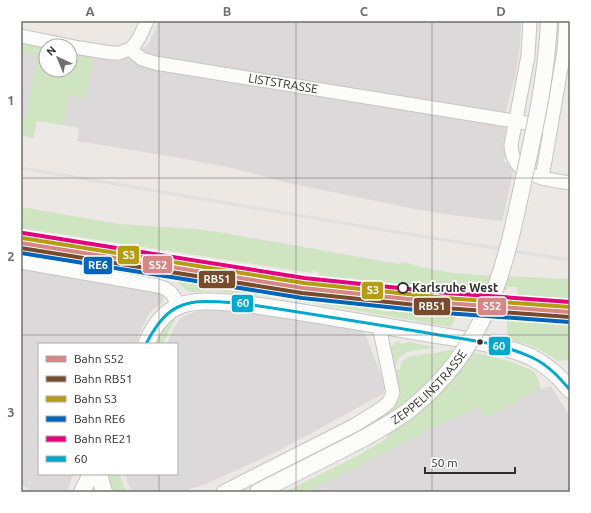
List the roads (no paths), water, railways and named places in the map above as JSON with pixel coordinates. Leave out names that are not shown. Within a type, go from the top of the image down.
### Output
[{"type":"street","points":[[21,36],[112,53],[124,52],[130,49],[139,38],[147,21]]},
{"type":"street","points":[[530,21],[528,56],[511,145],[512,152],[514,159],[523,171],[542,178],[570,183]]},
{"type":"street","name":"ZEPPELINSTRASSE","points":[[258,492],[374,433],[406,412],[429,393],[450,370],[478,328],[488,308],[499,278],[516,217],[541,90],[547,53],[549,21]]},
{"type":"street","points":[[542,178],[564,51],[566,21]]},
{"type":"street","name":"LISTSTRASSE","points":[[130,49],[142,59],[155,63],[551,127]]},
{"type":"street","points":[[21,262],[158,286],[171,292],[178,306]]},
{"type":"street","points":[[146,343],[159,320],[167,312],[178,306],[191,302],[205,301],[239,303],[460,339],[511,350],[531,357],[545,366],[563,381],[570,390]]},
{"type":"street","name":"ZEPPELINSTRASSE","points":[[223,492],[355,425],[389,402],[393,393],[379,326]]},
{"type":"street","points":[[90,482],[104,492]]},
{"type":"railway","points":[[21,168],[570,260]]},
{"type":"rail line","name":"RE21","points":[[23,233],[304,278],[447,293],[570,302]]},
{"type":"rail line","name":"S3","points":[[22,238],[304,283],[446,298],[570,307]]},
{"type":"rail line","name":"S52","points":[[21,243],[303,288],[446,303],[570,312]]},
{"type":"rail line","name":"RB51","points":[[21,248],[302,293],[445,308],[570,317]]},
{"type":"rail line","name":"RE6","points":[[21,253],[302,298],[445,313],[569,322]]},
{"type":"place","name":"Karlsruhe West","points":[[403,288]]}]
